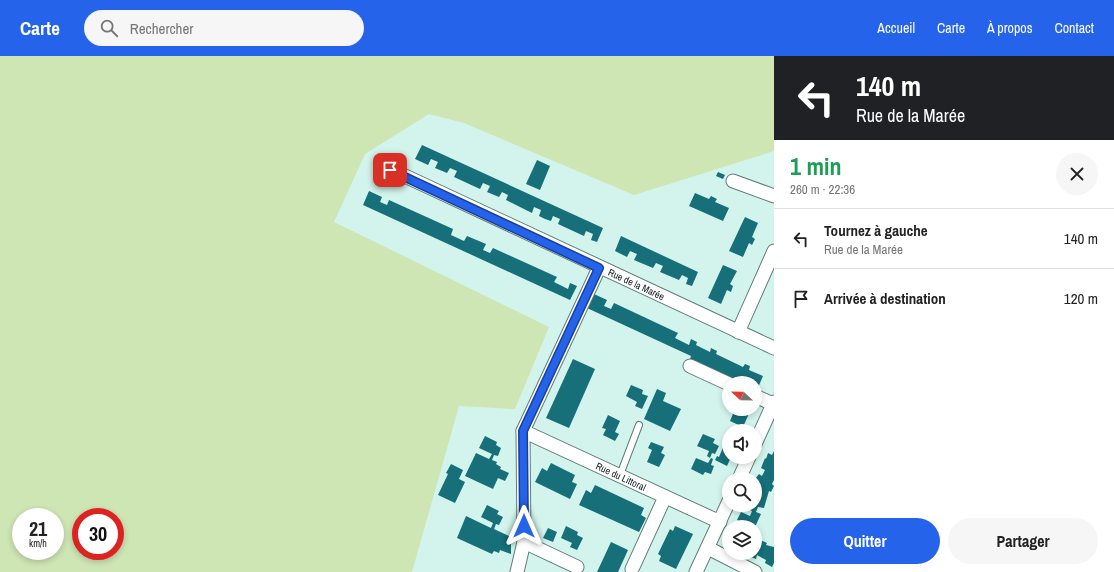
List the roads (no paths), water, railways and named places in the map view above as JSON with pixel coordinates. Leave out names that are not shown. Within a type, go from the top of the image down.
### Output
[{"type":"street","name":"Rue de la Marée","points":[[390,170],[774,348]]},
{"type":"street","points":[[733,181],[774,196]]},
{"type":"street","points":[[738,332],[774,251]]},
{"type":"street","points":[[517,572],[524,542],[523,431],[599,268]]},
{"type":"street","points":[[690,366],[722,381]]},
{"type":"street","points":[[762,399],[773,403],[762,428]]},
{"type":"street","name":"Rue du Littoral","points":[[523,431],[720,522]]},
{"type":"street","points":[[632,569],[665,497]]},
{"type":"street","points":[[696,572],[724,512]]},
{"type":"street","points":[[524,542],[577,567]]},
{"type":"street","points":[[708,548],[755,572]]},
{"type":"lane","points":[[620,475],[639,425]]}]
